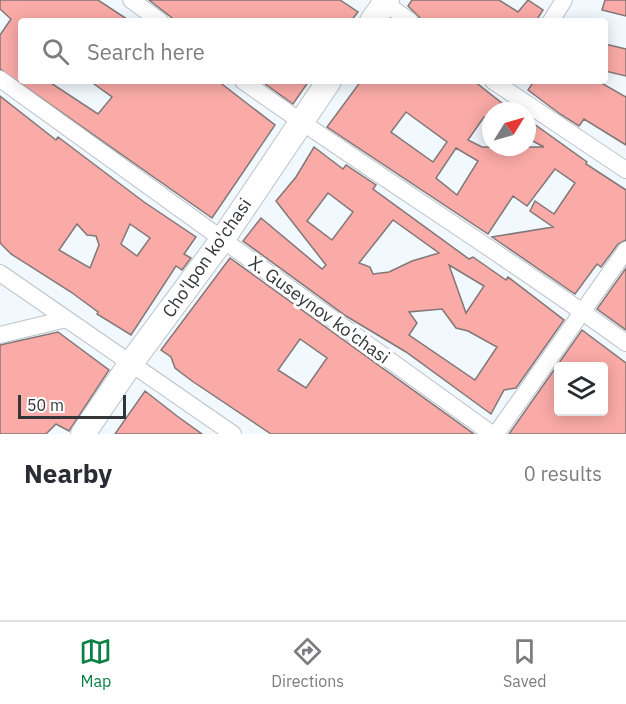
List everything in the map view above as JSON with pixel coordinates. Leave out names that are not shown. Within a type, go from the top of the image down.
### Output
[{"type":"street","points":[[131,0],[156,18]]},
{"type":"street","points":[[553,18],[564,0]]},
{"type":"street","points":[[381,6],[404,18]]},
{"type":"street","name":"X. Guseynov ko'chasi","points":[[0,79],[494,434]]},
{"type":"street","points":[[247,84],[626,343]]},
{"type":"street","name":"Cho'lpon ko'chasi","points":[[83,434],[131,363],[222,240],[327,84]]},
{"type":"street","points":[[504,84],[626,170]]},
{"type":"street","points":[[494,434],[626,250]]},
{"type":"street","points":[[0,273],[233,434]]},
{"type":"street","points":[[0,335],[66,319]]},
{"type":"building","points":[[0,0],[98,0],[125,18],[18,18],[18,82],[0,69],[0,35],[11,19],[0,9]]},
{"type":"building","points":[[149,0],[340,0],[358,12],[353,18],[172,18]]},
{"type":"building","points":[[412,0],[499,0],[518,12],[528,0],[543,10],[538,18],[420,18],[408,6]]},
{"type":"building","points":[[605,0],[626,0],[626,16],[602,10]]},
{"type":"building","points":[[608,45],[626,49],[626,76],[608,72]]},
{"type":"building","points":[[21,84],[53,84],[98,114],[112,97],[94,84],[222,84],[275,125],[212,218]]},
{"type":"building","points":[[265,84],[307,84],[293,104]]},
{"type":"building","points":[[359,84],[478,84],[501,102],[482,102],[482,120],[468,140],[482,147],[482,156],[536,156],[536,147],[544,147],[536,143],[536,125],[587,162],[586,164],[626,190],[626,240],[618,244],[601,267],[597,264],[575,294],[492,237],[553,227],[530,211],[535,201],[554,214],[575,183],[555,169],[527,206],[513,196],[488,234],[327,127]],"holes":[[[406,112],[447,142],[433,162],[391,132]],[[456,148],[478,161],[457,195],[436,178]]]},
{"type":"building","points":[[532,84],[603,84],[626,97],[626,145],[584,119],[579,126],[528,90]]},
{"type":"building","points":[[0,96],[56,140],[58,137],[144,202],[196,237],[184,254],[191,258],[182,270],[176,266],[131,335],[97,314],[98,312],[71,292],[11,254],[0,243]],"holes":[[[77,224],[87,235],[96,236],[99,245],[90,268],[59,250]],[[130,224],[150,238],[137,256],[121,244]]]},
{"type":"building","points":[[314,147],[343,169],[346,165],[376,185],[373,189],[469,259],[473,257],[506,280],[508,277],[564,320],[516,388],[504,390],[491,414],[406,352],[346,316],[243,241],[261,218],[322,269],[326,265],[276,201],[296,177]],"holes":[[[328,193],[353,212],[332,240],[307,221]],[[393,220],[439,253],[412,261],[389,272],[373,274],[370,267],[359,263]],[[449,265],[484,286],[466,313]],[[442,309],[456,328],[468,331],[497,347],[475,380],[409,335],[417,323],[409,312]]]},
{"type":"building","points":[[230,258],[474,434],[271,434],[192,381],[175,368],[171,357],[161,350]],"holes":[[[300,339],[327,358],[306,388],[278,370]]]},
{"type":"building","points":[[626,268],[626,330],[597,309]]},
{"type":"building","points":[[582,330],[626,363],[626,434],[509,434],[554,370],[554,416],[608,416],[608,362],[560,362]]},
{"type":"building","points":[[58,332],[109,370],[69,431],[56,424],[46,434],[0,434],[0,345]]},
{"type":"building","points":[[145,391],[177,416],[202,434],[115,434]]}]
